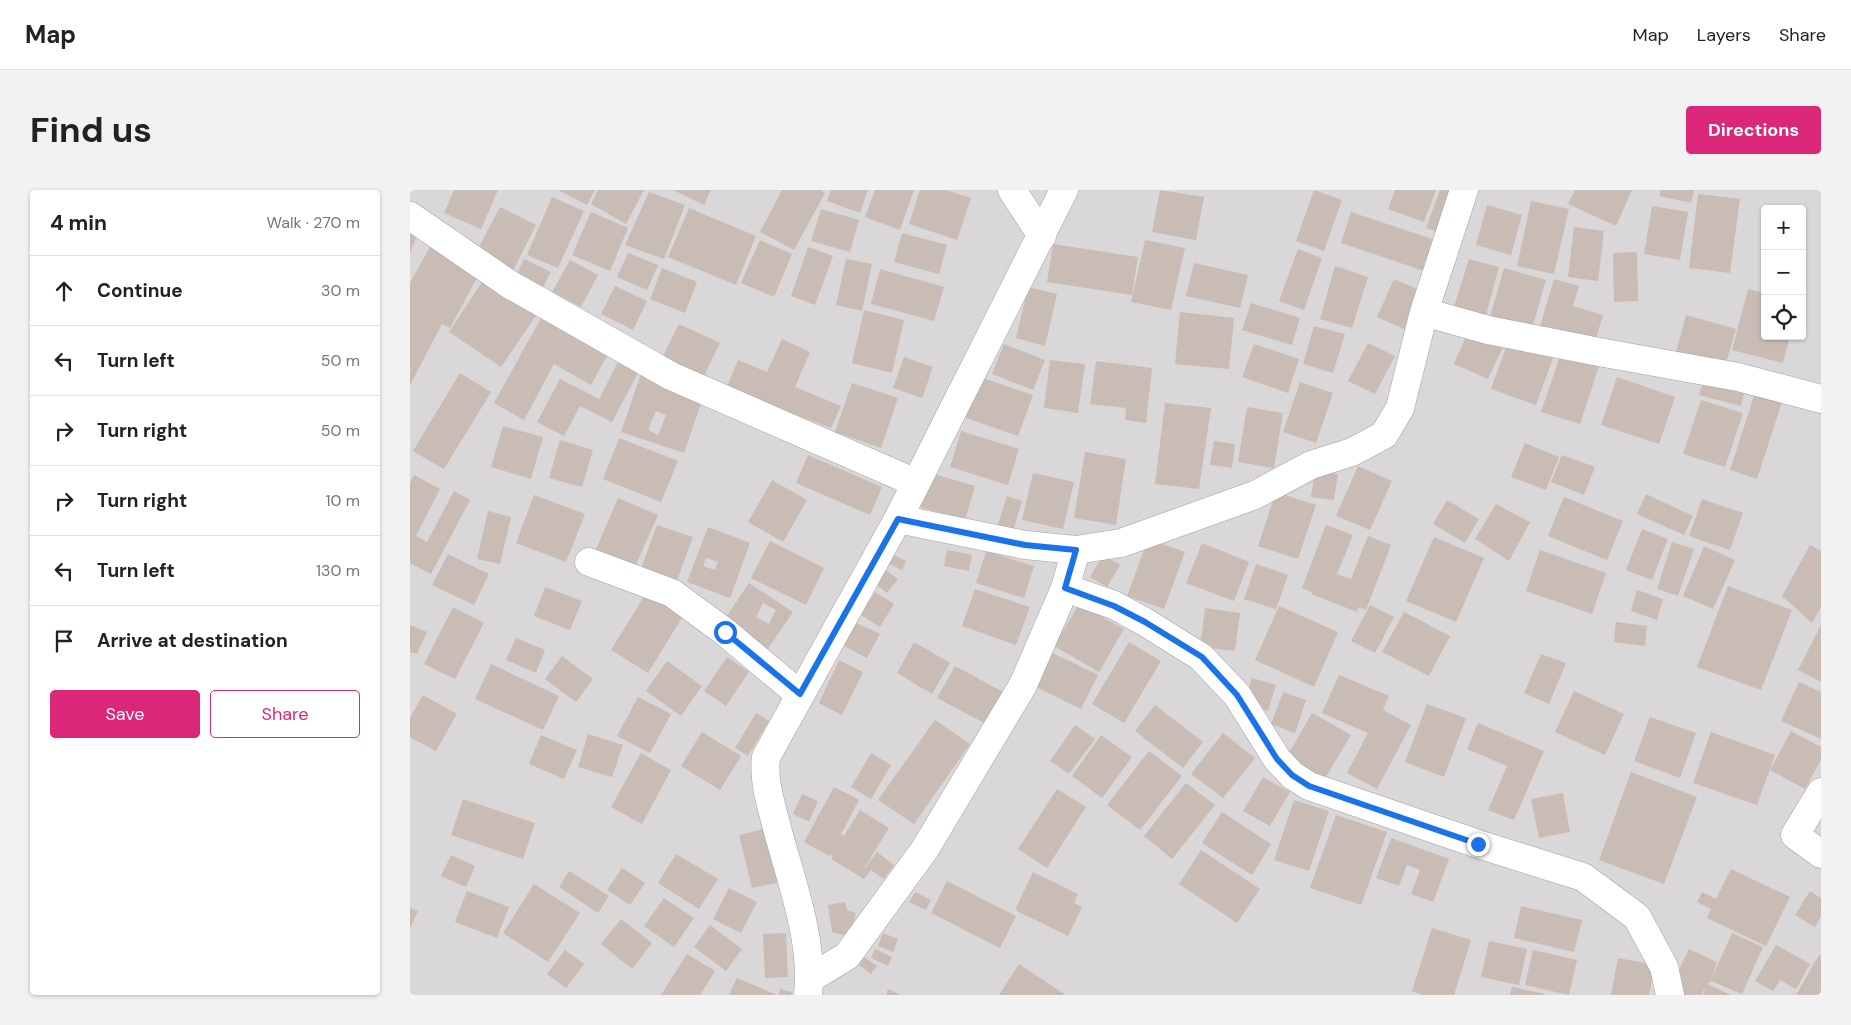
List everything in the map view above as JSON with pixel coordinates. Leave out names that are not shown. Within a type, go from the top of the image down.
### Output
[{"type":"street","points":[[1012,190],[1042,236]]},
{"type":"street","points":[[808,987],[802,917],[768,793],[764,770],[766,757],[898,519],[1064,190]]},
{"type":"street","points":[[898,519],[1025,545],[1076,550],[1121,543],[1255,495],[1311,466],[1352,452],[1384,435],[1400,408],[1424,312],[1464,190]]},
{"type":"street","points":[[410,216],[509,284],[671,376],[916,483]]},
{"type":"street","points":[[1424,312],[1488,330],[1738,377],[1821,399]]},
{"type":"street","points":[[808,987],[847,956],[925,849],[1023,685],[1065,588],[1076,550]]},
{"type":"street","points":[[589,562],[672,593],[725,632],[800,694]]},
{"type":"street","points":[[1065,588],[1114,606],[1145,622],[1202,657],[1237,695],[1277,759],[1292,775],[1309,786],[1478,844],[1584,877],[1637,917],[1664,967],[1670,995]]},
{"type":"street","points":[[1821,792],[1795,836],[1821,854]]},
{"type":"shaded area","points":[[410,190],[1821,190],[1821,995],[410,995]]},
{"type":"building","points":[[454,190],[498,190],[481,229],[444,213]]},
{"type":"building","points":[[558,190],[595,190],[587,205]]},
{"type":"building","points":[[598,190],[644,190],[626,224],[591,204]]},
{"type":"building","points":[[673,190],[711,190],[704,205]]},
{"type":"building","points":[[782,190],[820,190],[825,193],[794,250],[760,232]]},
{"type":"building","points":[[831,190],[868,190],[860,213],[827,201]]},
{"type":"building","points":[[875,190],[914,190],[900,230],[865,217]]},
{"type":"building","points":[[920,190],[946,190],[971,198],[957,240],[909,224]]},
{"type":"building","points":[[1160,190],[1204,197],[1196,240],[1152,232]]},
{"type":"building","points":[[1314,190],[1342,200],[1324,251],[1296,241]]},
{"type":"building","points":[[1395,190],[1436,190],[1424,222],[1388,209]]},
{"type":"building","points":[[1440,190],[1460,190],[1443,234],[1426,228]]},
{"type":"building","points":[[1575,190],[1632,190],[1616,226],[1568,204]]},
{"type":"building","points":[[1661,190],[1694,190],[1691,203],[1659,196]]},
{"type":"building","points":[[649,192],[685,205],[664,259],[625,245]]},
{"type":"building","points":[[1698,194],[1740,199],[1730,273],[1689,268]]},
{"type":"building","points":[[552,197],[584,211],[558,268],[527,255]]},
{"type":"building","points":[[1531,201],[1569,209],[1554,274],[1517,266]]},
{"type":"building","points":[[1487,205],[1522,215],[1511,255],[1476,245]]},
{"type":"building","points":[[1652,206],[1688,212],[1680,260],[1644,254]]},
{"type":"building","points":[[500,207],[536,225],[511,275],[474,256]]},
{"type":"building","points":[[689,208],[756,236],[736,285],[668,257]]},
{"type":"building","points":[[821,209],[859,220],[850,252],[811,241]]},
{"type":"building","points":[[591,212],[628,228],[610,271],[572,255]]},
{"type":"building","points":[[1351,212],[1435,240],[1424,271],[1341,243]]},
{"type":"building","points":[[410,223],[420,227],[410,253]]},
{"type":"building","points":[[1574,227],[1604,231],[1598,281],[1568,277]]},
{"type":"building","points":[[902,233],[947,245],[939,274],[894,262]]},
{"type":"building","points":[[760,240],[792,254],[774,297],[741,283]]},
{"type":"building","points":[[1145,240],[1185,248],[1171,310],[1131,302]]},
{"type":"building","points":[[432,243],[480,272],[450,328],[442,324],[410,385],[410,283]]},
{"type":"building","points":[[1053,244],[1138,257],[1132,295],[1047,282]]},
{"type":"building","points":[[808,247],[833,256],[815,305],[791,296]]},
{"type":"building","points":[[1298,249],[1322,258],[1304,310],[1279,301]]},
{"type":"building","points":[[1637,252],[1638,301],[1614,302],[1613,253]]},
{"type":"building","points":[[628,253],[658,265],[647,290],[617,277]]},
{"type":"building","points":[[524,259],[551,272],[541,291],[515,278]]},
{"type":"building","points":[[846,259],[872,264],[862,311],[836,305]]},
{"type":"building","points":[[1469,259],[1499,267],[1485,319],[1453,310]]},
{"type":"building","points":[[570,260],[598,275],[581,307],[552,292]]},
{"type":"building","points":[[1194,263],[1248,275],[1240,308],[1186,296]]},
{"type":"building","points":[[1335,266],[1368,277],[1352,328],[1320,319]]},
{"type":"building","points":[[662,268],[697,282],[685,313],[650,299]]},
{"type":"building","points":[[1504,268],[1546,280],[1531,332],[1489,321]]},
{"type":"building","points":[[880,269],[944,287],[934,321],[871,304]]},
{"type":"building","points":[[484,279],[537,314],[501,367],[449,332]]},
{"type":"building","points":[[1394,279],[1424,292],[1406,330],[1377,317]]},
{"type":"building","points":[[1554,279],[1579,286],[1573,306],[1603,315],[1594,345],[1538,333]]},
{"type":"building","points":[[615,286],[647,301],[633,330],[601,314]]},
{"type":"building","points":[[1028,287],[1057,294],[1045,346],[1016,338]]},
{"type":"building","points":[[1748,289],[1761,292],[1761,340],[1789,340],[1783,363],[1732,350]]},
{"type":"building","points":[[1251,303],[1300,318],[1292,345],[1242,330]]},
{"type":"building","points":[[864,310],[904,320],[892,373],[852,363]]},
{"type":"building","points":[[1180,312],[1234,318],[1229,369],[1175,364]]},
{"type":"building","points":[[1686,315],[1736,329],[1725,366],[1676,352]]},
{"type":"building","points":[[541,318],[608,354],[591,385],[554,364],[524,420],[494,403]]},
{"type":"building","points":[[679,324],[720,343],[700,384],[659,364]]},
{"type":"building","points":[[1314,326],[1345,334],[1333,373],[1303,364]]},
{"type":"building","points":[[1469,329],[1504,345],[1488,379],[1454,364]]},
{"type":"building","points":[[782,339],[810,352],[795,387],[841,406],[831,428],[785,411],[784,414],[725,391],[738,360],[767,372]]},
{"type":"building","points":[[1509,339],[1554,355],[1536,405],[1491,389]]},
{"type":"building","points":[[1368,343],[1395,356],[1375,394],[1348,381]]},
{"type":"building","points":[[1004,344],[1045,360],[1033,390],[992,374]]},
{"type":"building","points":[[1254,344],[1299,359],[1288,393],[1242,377]]},
{"type":"building","points":[[1562,350],[1600,363],[1580,424],[1541,412]]},
{"type":"building","points":[[904,357],[933,367],[922,398],[893,388]]},
{"type":"building","points":[[1050,360],[1085,364],[1078,413],[1044,408]]},
{"type":"building","points":[[1096,361],[1152,368],[1146,423],[1125,420],[1126,408],[1090,404]]},
{"type":"building","points":[[618,362],[638,373],[612,422],[580,406],[564,436],[537,422],[560,379],[599,399]]},
{"type":"building","points":[[460,373],[491,392],[444,469],[413,451]]},
{"type":"building","points":[[641,374],[704,395],[684,453],[621,432]],"holes":[[[656,411],[666,415],[658,435],[648,430]]]},
{"type":"building","points":[[980,377],[1033,395],[1018,436],[966,418]]},
{"type":"building","points":[[1617,377],[1675,397],[1659,444],[1601,425]]},
{"type":"building","points":[[1704,378],[1745,389],[1741,406],[1699,395]]},
{"type":"building","points":[[1300,382],[1333,393],[1316,443],[1283,432]]},
{"type":"building","points":[[852,383],[898,398],[881,448],[835,432]]},
{"type":"building","points":[[1755,393],[1782,402],[1757,479],[1730,470]]},
{"type":"building","points":[[1701,400],[1743,413],[1725,467],[1683,454]]},
{"type":"building","points":[[1165,403],[1211,408],[1199,489],[1155,484]]},
{"type":"building","points":[[1247,407],[1283,413],[1274,468],[1238,462]]},
{"type":"building","points":[[503,426],[543,437],[531,479],[491,467]]},
{"type":"building","points":[[961,431],[1019,449],[1008,485],[950,467]]},
{"type":"building","points":[[619,438],[678,461],[661,502],[603,479]]},
{"type":"building","points":[[560,440],[593,450],[582,487],[549,478]]},
{"type":"building","points":[[1214,441],[1235,444],[1232,468],[1210,465]]},
{"type":"building","points":[[1525,443],[1559,457],[1546,490],[1511,477]]},
{"type":"building","points":[[1085,452],[1126,459],[1116,525],[1074,518]]},
{"type":"building","points":[[808,455],[882,487],[870,515],[796,483]]},
{"type":"building","points":[[1562,455],[1595,467],[1584,495],[1551,482]]},
{"type":"building","points":[[1358,466],[1392,481],[1370,530],[1336,516]]},
{"type":"building","points":[[1315,470],[1338,474],[1334,500],[1311,497]]},
{"type":"building","points":[[930,473],[975,486],[965,520],[920,507]]},
{"type":"building","points":[[1033,473],[1074,482],[1063,529],[1022,520]]},
{"type":"building","points":[[414,475],[440,489],[416,536],[427,542],[454,491],[470,500],[431,574],[410,563],[410,483]]},
{"type":"building","points":[[772,480],[807,500],[783,542],[748,522]]},
{"type":"building","points":[[1276,492],[1316,505],[1298,559],[1258,546]]},
{"type":"building","points":[[1646,494],[1693,516],[1684,535],[1637,514]]},
{"type":"building","points":[[534,495],[585,514],[566,562],[516,543]]},
{"type":"building","points":[[1007,496],[1022,501],[1013,532],[997,527]]},
{"type":"building","points":[[1564,497],[1623,521],[1607,560],[1548,536]]},
{"type":"building","points":[[618,498],[658,515],[633,571],[594,554]]},
{"type":"building","points":[[1702,499],[1743,513],[1730,550],[1689,536]]},
{"type":"building","points":[[1447,500],[1479,519],[1465,543],[1433,524]]},
{"type":"building","points":[[1496,504],[1530,522],[1509,561],[1475,539]]},
{"type":"building","points":[[488,511],[511,517],[500,564],[477,559]]},
{"type":"building","points":[[657,525],[693,537],[676,583],[640,571]]},
{"type":"building","points":[[1326,525],[1353,535],[1337,574],[1351,579],[1368,536],[1391,545],[1366,610],[1359,607],[1357,612],[1311,594],[1312,592],[1302,588]]},
{"type":"building","points":[[708,527],[750,543],[730,598],[687,582]],"holes":[[[706,558],[718,562],[715,570],[703,566]]]},
{"type":"building","points":[[1642,529],[1668,539],[1652,580],[1626,570]]},
{"type":"building","points":[[1434,537],[1484,558],[1456,622],[1406,601]]},
{"type":"building","points":[[1148,539],[1185,552],[1164,609],[1127,596]]},
{"type":"building","points":[[770,541],[824,568],[806,605],[751,578]]},
{"type":"building","points":[[1672,542],[1694,549],[1678,596],[1657,589]]},
{"type":"building","points":[[1202,543],[1249,562],[1234,601],[1186,583]]},
{"type":"building","points":[[1810,545],[1821,551],[1821,607],[1812,623],[1782,596]]},
{"type":"building","points":[[1704,546],[1735,560],[1713,609],[1683,596]]},
{"type":"building","points":[[947,550],[972,555],[969,571],[944,566]]},
{"type":"building","points":[[1540,550],[1606,573],[1592,614],[1526,591]]},
{"type":"building","points":[[986,551],[1034,566],[1024,598],[976,583]]},
{"type":"building","points":[[448,554],[489,574],[474,605],[432,585]]},
{"type":"building","points":[[893,555],[906,561],[902,570],[889,564]]},
{"type":"building","points":[[1103,555],[1120,565],[1107,587],[1090,577]]},
{"type":"building","points":[[1256,564],[1288,575],[1276,609],[1244,599]]},
{"type":"building","points":[[884,569],[898,579],[887,593],[874,583]]},
{"type":"building","points":[[749,583],[793,612],[767,650],[724,620]],"holes":[[[763,603],[776,610],[769,624],[756,617]]]},
{"type":"building","points":[[1728,586],[1792,610],[1761,690],[1697,667]]},
{"type":"building","points":[[545,587],[582,601],[570,630],[534,616]]},
{"type":"building","points":[[975,589],[1030,607],[1016,645],[962,626]]},
{"type":"building","points":[[1637,590],[1663,599],[1657,620],[1631,611]]},
{"type":"building","points":[[875,592],[894,604],[880,627],[861,615]]},
{"type":"building","points":[[646,593],[683,616],[648,673],[611,650]]},
{"type":"building","points":[[1079,604],[1124,629],[1099,672],[1054,646]]},
{"type":"building","points":[[1370,605],[1394,617],[1375,653],[1351,641]]},
{"type":"building","points":[[1279,606],[1338,632],[1314,687],[1255,660]]},
{"type":"building","points":[[453,607],[484,623],[455,679],[424,664]]},
{"type":"building","points":[[1205,608],[1240,613],[1235,651],[1200,647]]},
{"type":"building","points":[[1404,612],[1450,636],[1429,676],[1382,652]]},
{"type":"building","points":[[854,622],[880,634],[867,658],[842,645]]},
{"type":"building","points":[[1616,622],[1647,626],[1645,646],[1614,642]]},
{"type":"building","points":[[410,625],[427,632],[417,654],[410,652]]},
{"type":"building","points":[[1821,625],[1821,682],[1798,670]]},
{"type":"building","points":[[516,638],[545,650],[536,673],[506,660]]},
{"type":"building","points":[[914,642],[950,663],[932,694],[897,673]]},
{"type":"building","points":[[1129,642],[1161,661],[1124,723],[1092,704]]},
{"type":"building","points":[[1053,653],[1098,675],[1081,709],[1036,687]]},
{"type":"building","points":[[1541,654],[1566,663],[1549,704],[1524,693]]},
{"type":"building","points":[[562,656],[593,679],[576,702],[545,679]]},
{"type":"building","points":[[727,657],[749,672],[726,706],[704,691]]},
{"type":"building","points":[[839,660],[863,672],[842,715],[819,703]]},
{"type":"building","points":[[667,661],[702,686],[681,716],[646,691]]},
{"type":"building","points":[[491,664],[559,696],[543,730],[475,699]]},
{"type":"building","points":[[955,666],[1007,694],[990,726],[937,698]]},
{"type":"building","points":[[1339,675],[1389,696],[1383,710],[1411,725],[1377,789],[1347,773],[1368,733],[1322,713]]},
{"type":"building","points":[[1252,678],[1276,685],[1268,711],[1244,704]]},
{"type":"building","points":[[1799,682],[1821,692],[1821,739],[1781,721]]},
{"type":"building","points":[[1574,691],[1624,714],[1605,755],[1555,732]]},
{"type":"building","points":[[1283,692],[1306,700],[1295,733],[1271,724]]},
{"type":"building","points":[[423,695],[457,714],[436,751],[410,737],[410,718]]},
{"type":"building","points":[[638,697],[671,714],[650,753],[617,736]]},
{"type":"building","points":[[1427,704],[1466,718],[1444,777],[1405,762]]},
{"type":"building","points":[[1155,705],[1203,742],[1183,768],[1135,731]]},
{"type":"building","points":[[756,713],[769,721],[748,756],[735,748]]},
{"type":"building","points":[[1312,713],[1351,735],[1324,780],[1286,758]]},
{"type":"building","points":[[1650,717],[1696,733],[1680,778],[1634,761]]},
{"type":"building","points":[[935,720],[970,744],[914,824],[878,800]]},
{"type":"building","points":[[1478,723],[1544,751],[1514,820],[1488,810],[1507,766],[1467,749]]},
{"type":"building","points":[[1075,725],[1095,739],[1069,774],[1050,761]]},
{"type":"building","points":[[1791,731],[1821,747],[1821,760],[1805,789],[1770,770]]},
{"type":"building","points":[[702,732],[741,756],[720,790],[681,766]]},
{"type":"building","points":[[1711,732],[1775,755],[1757,805],[1693,783]]},
{"type":"building","points":[[1223,733],[1255,758],[1223,798],[1191,774]]},
{"type":"building","points":[[588,734],[623,745],[612,777],[578,767]]},
{"type":"building","points":[[541,735],[577,750],[564,779],[529,764]]},
{"type":"building","points":[[1101,735],[1132,757],[1102,798],[1072,776]]},
{"type":"building","points":[[1149,751],[1182,776],[1140,830],[1107,805]]},
{"type":"building","points":[[641,753],[671,770],[642,824],[611,807]]},
{"type":"building","points":[[871,753],[891,765],[871,799],[851,787]]},
{"type":"building","points":[[1631,772],[1697,797],[1664,884],[1599,860]]},
{"type":"building","points":[[1263,777],[1290,792],[1270,826],[1243,811]]},
{"type":"building","points":[[1186,783],[1215,805],[1172,859],[1144,836]]},
{"type":"building","points":[[834,787],[859,800],[841,834],[844,836],[860,810],[889,828],[862,872],[877,852],[894,865],[884,879],[871,870],[864,879],[831,859],[833,856],[830,854],[829,856],[804,842]]},
{"type":"building","points":[[1057,789],[1086,807],[1047,868],[1018,849]]},
{"type":"building","points":[[1563,793],[1570,832],[1539,838],[1531,799]]},
{"type":"building","points":[[802,794],[818,801],[809,822],[793,814]]},
{"type":"building","points":[[463,799],[535,823],[523,859],[451,835]]},
{"type":"building","points":[[1294,800],[1329,811],[1309,871],[1274,860]]},
{"type":"building","points":[[1222,812],[1271,844],[1252,875],[1202,843]]},
{"type":"building","points":[[1336,815],[1387,832],[1361,905],[1310,888]]},
{"type":"building","points":[[768,828],[781,882],[752,888],[739,835]]},
{"type":"building","points":[[1391,838],[1449,859],[1433,902],[1411,894],[1420,870],[1407,865],[1399,886],[1376,878]]},
{"type":"building","points":[[1201,850],[1260,889],[1237,923],[1179,884]]},
{"type":"building","points":[[676,854],[718,879],[699,909],[658,883]]},
{"type":"building","points":[[451,855],[475,866],[466,887],[441,876]]},
{"type":"building","points":[[622,868],[645,883],[630,905],[607,890]]},
{"type":"building","points":[[1731,869],[1790,897],[1766,946],[1707,918],[1711,909],[1697,902],[1702,892],[1716,899]]},
{"type":"building","points":[[569,871],[609,896],[598,913],[559,887]]},
{"type":"building","points":[[1033,872],[1078,894],[1074,903],[1082,907],[1068,936],[1015,910]]},
{"type":"building","points":[[947,881],[1016,916],[1000,948],[931,913]]},
{"type":"building","points":[[534,884],[580,913],[548,962],[503,933]]},
{"type":"building","points":[[729,888],[757,902],[741,933],[713,919]]},
{"type":"building","points":[[467,891],[509,907],[497,938],[455,922]]},
{"type":"building","points":[[1810,891],[1821,898],[1821,916],[1815,927],[1795,915]]},
{"type":"building","points":[[915,892],[931,900],[926,910],[909,902]]},
{"type":"building","points":[[664,898],[694,918],[674,947],[644,926]]},
{"type":"building","points":[[845,902],[847,910],[856,913],[850,937],[832,932],[828,905]]},
{"type":"building","points":[[1521,906],[1582,920],[1574,952],[1514,938]]},
{"type":"building","points":[[410,908],[418,911],[410,928]]},
{"type":"building","points":[[621,919],[652,943],[632,969],[601,944]]},
{"type":"building","points":[[710,925],[742,949],[726,971],[694,947]]},
{"type":"building","points":[[1432,928],[1471,940],[1454,995],[1423,995],[1412,991]]},
{"type":"building","points":[[786,933],[788,977],[765,978],[763,934]]},
{"type":"building","points":[[883,933],[898,939],[893,952],[878,946]]},
{"type":"building","points":[[1732,933],[1763,947],[1742,994],[1711,981],[1707,984],[1731,995],[1703,995],[1706,986],[1701,995],[1675,995],[1672,984],[1689,949],[1717,962],[1711,980]]},
{"type":"building","points":[[1489,941],[1527,949],[1519,985],[1481,977]]},
{"type":"building","points":[[1776,945],[1810,964],[1796,989],[1780,980],[1773,991],[1755,981]]},
{"type":"building","points":[[875,949],[892,957],[888,966],[871,958]]},
{"type":"building","points":[[565,950],[584,964],[566,988],[547,974]]},
{"type":"building","points":[[1533,950],[1577,960],[1569,995],[1525,985]]},
{"type":"building","points":[[687,954],[715,971],[700,995],[661,995]]},
{"type":"building","points":[[1819,955],[1821,956],[1821,995],[1796,995]]},
{"type":"building","points":[[864,957],[877,966],[871,974],[859,965]]},
{"type":"building","points":[[1618,958],[1655,965],[1649,995],[1611,995]]},
{"type":"building","points":[[1019,964],[1066,995],[999,995]]},
{"type":"building","points":[[737,978],[777,995],[729,995]]},
{"type":"building","points":[[1512,987],[1545,994],[1545,995],[1510,995]]},
{"type":"building","points":[[780,989],[792,992],[791,995],[779,995]]},
{"type":"building","points":[[888,989],[900,995],[886,995]]},
{"type":"route","points":[[725,632],[800,694],[898,519],[1025,545],[1076,550],[1065,588],[1114,606],[1145,622],[1202,657],[1237,695],[1277,759],[1292,775],[1309,786],[1478,844]]}]
